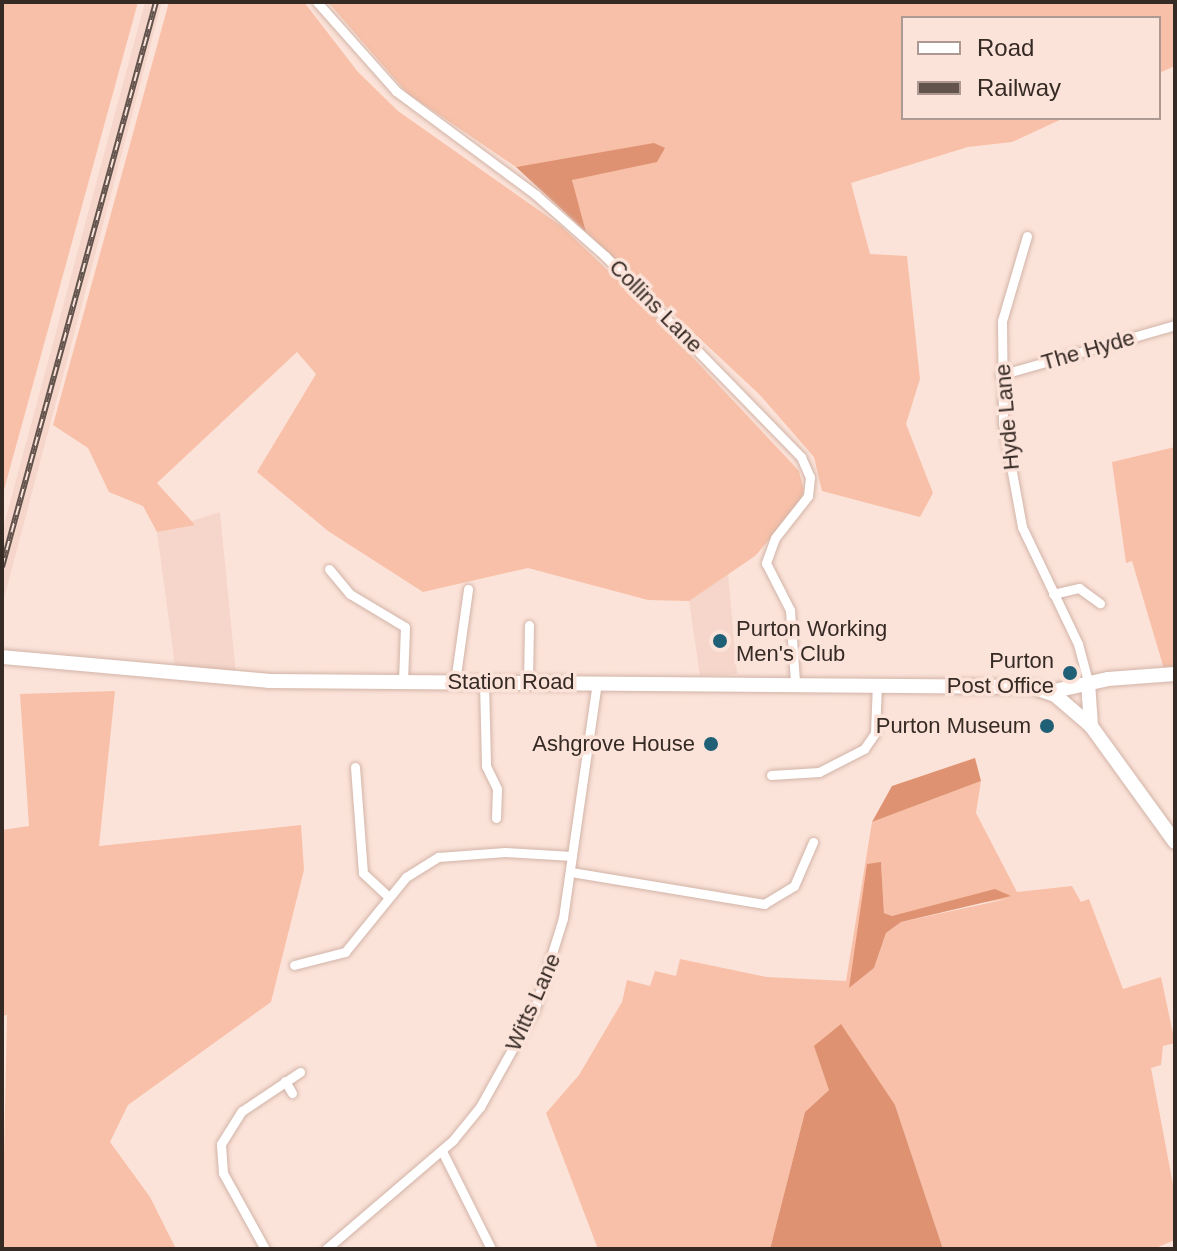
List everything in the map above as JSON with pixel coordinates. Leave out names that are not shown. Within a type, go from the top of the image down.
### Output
[{"type":"street","name":"Collins Lane","points":[[317,2],[396,91],[536,195],[605,256],[801,457],[810,477],[808,496],[775,538],[766,563],[790,610],[795,682]]},
{"type":"street","name":"Hyde Lane","points":[[1027,236],[1004,312],[1000,375],[1018,511],[1088,682]]},
{"type":"street","name":"The Hyde","points":[[1000,375],[1175,325]]},
{"type":"street","points":[[329,569],[350,594],[405,627],[403,682]]},
{"type":"street","points":[[1053,594],[1079,588],[1100,603]]},
{"type":"street","points":[[455,682],[468,589]]},
{"type":"street","points":[[528,682],[529,625]]},
{"type":"street","name":"Station Road","points":[[2,657],[251,680],[877,683],[1020,686],[1050,692]]},
{"type":"street","points":[[1050,692],[1088,682],[1175,674]]},
{"type":"street","points":[[484,682],[486,766],[497,789],[496,818]]},
{"type":"street","name":"Witts Lane","points":[[326,1249],[442,1151],[480,1107],[535,1008],[557,949],[571,872],[597,682]]},
{"type":"street","points":[[1088,682],[1091,726]]},
{"type":"street","points":[[771,775],[819,772],[864,749],[875,733],[877,683]]},
{"type":"street","points":[[1050,692],[1091,726],[1175,842]]},
{"type":"street","points":[[355,767],[363,873],[389,897]]},
{"type":"street","points":[[571,872],[768,903],[794,886],[813,842]]},
{"type":"street","points":[[294,965],[345,952],[406,877],[444,855],[572,856]]},
{"type":"street","points":[[265,1249],[225,1177],[220,1150],[232,1120],[300,1072]]},
{"type":"street","points":[[285,1081],[292,1093]]},
{"type":"street","points":[[442,1151],[491,1249]]},
{"type":"shaded area","points":[[2,2],[138,2],[2,497]]},
{"type":"shaded area","points":[[145,2],[162,2],[2,606],[2,532]]},
{"type":"shaded area","points":[[169,2],[304,2],[358,72],[398,111],[561,226],[637,298],[799,471],[804,491],[797,508],[755,556],[689,601],[648,600],[528,568],[423,592],[328,531],[257,472],[316,374],[297,352],[157,483],[195,525],[157,532],[143,506],[109,492],[88,448],[53,425]]},
{"type":"shaded area","points":[[328,2],[1175,2],[1175,66],[1161,72],[1161,16],[901,16],[901,120],[1060,120],[1012,142],[968,147],[851,183],[870,254],[907,256],[920,379],[906,424],[933,493],[920,517],[822,491],[814,457],[760,395],[586,232],[572,181],[602,153],[516,167],[407,93]]},
{"type":"shaded area","points":[[654,143],[665,148],[657,162],[572,180],[586,232],[516,167]]},
{"type":"shaded area","points":[[1175,447],[1175,668],[1164,669],[1132,561],[1126,563],[1112,462]]},
{"type":"shaded area","points":[[220,512],[236,675],[175,666],[157,532]]},
{"type":"shaded area","points":[[728,572],[737,674],[700,676],[689,601]]},
{"type":"shaded area","points":[[115,691],[99,846],[301,825],[304,870],[271,1002],[128,1105],[110,1142],[150,1197],[176,1249],[2,1249],[7,1015],[2,1016],[2,830],[29,826],[20,694]]},
{"type":"shaded area","points":[[975,758],[981,781],[872,822],[892,786]]},
{"type":"shaded area","points":[[981,781],[976,813],[1017,892],[1072,886],[1081,902],[1089,899],[1123,989],[1161,977],[1175,1043],[1163,1046],[1161,1065],[1151,1068],[1175,1195],[1175,1240],[1153,1249],[943,1249],[895,1105],[829,1090],[805,1112],[770,1249],[598,1249],[546,1113],[579,1075],[622,1002],[627,980],[650,986],[655,971],[676,976],[680,959],[767,977],[846,981],[872,822]],"holes":[[[881,862],[884,913],[892,916],[1007,899],[901,922],[886,933],[874,968],[850,987]]]},
{"type":"shaded area","points":[[881,862],[884,913],[892,916],[995,889],[1011,896],[901,922],[886,933],[874,968],[849,988],[867,864]]},
{"type":"shaded area","points":[[841,1024],[895,1105],[943,1249],[770,1249],[805,1112],[829,1090],[814,1046]]},
{"type":"railway","points":[[2,567],[156,2]]},
{"type":"place","name":"Purton Working Men's Club","points":[[720,641]]},
{"type":"place","name":"Purton Post Office","points":[[1070,673]]},
{"type":"place","name":"Purton Museum","points":[[1047,726]]},
{"type":"place","name":"Ashgrove House","points":[[711,744]]}]
